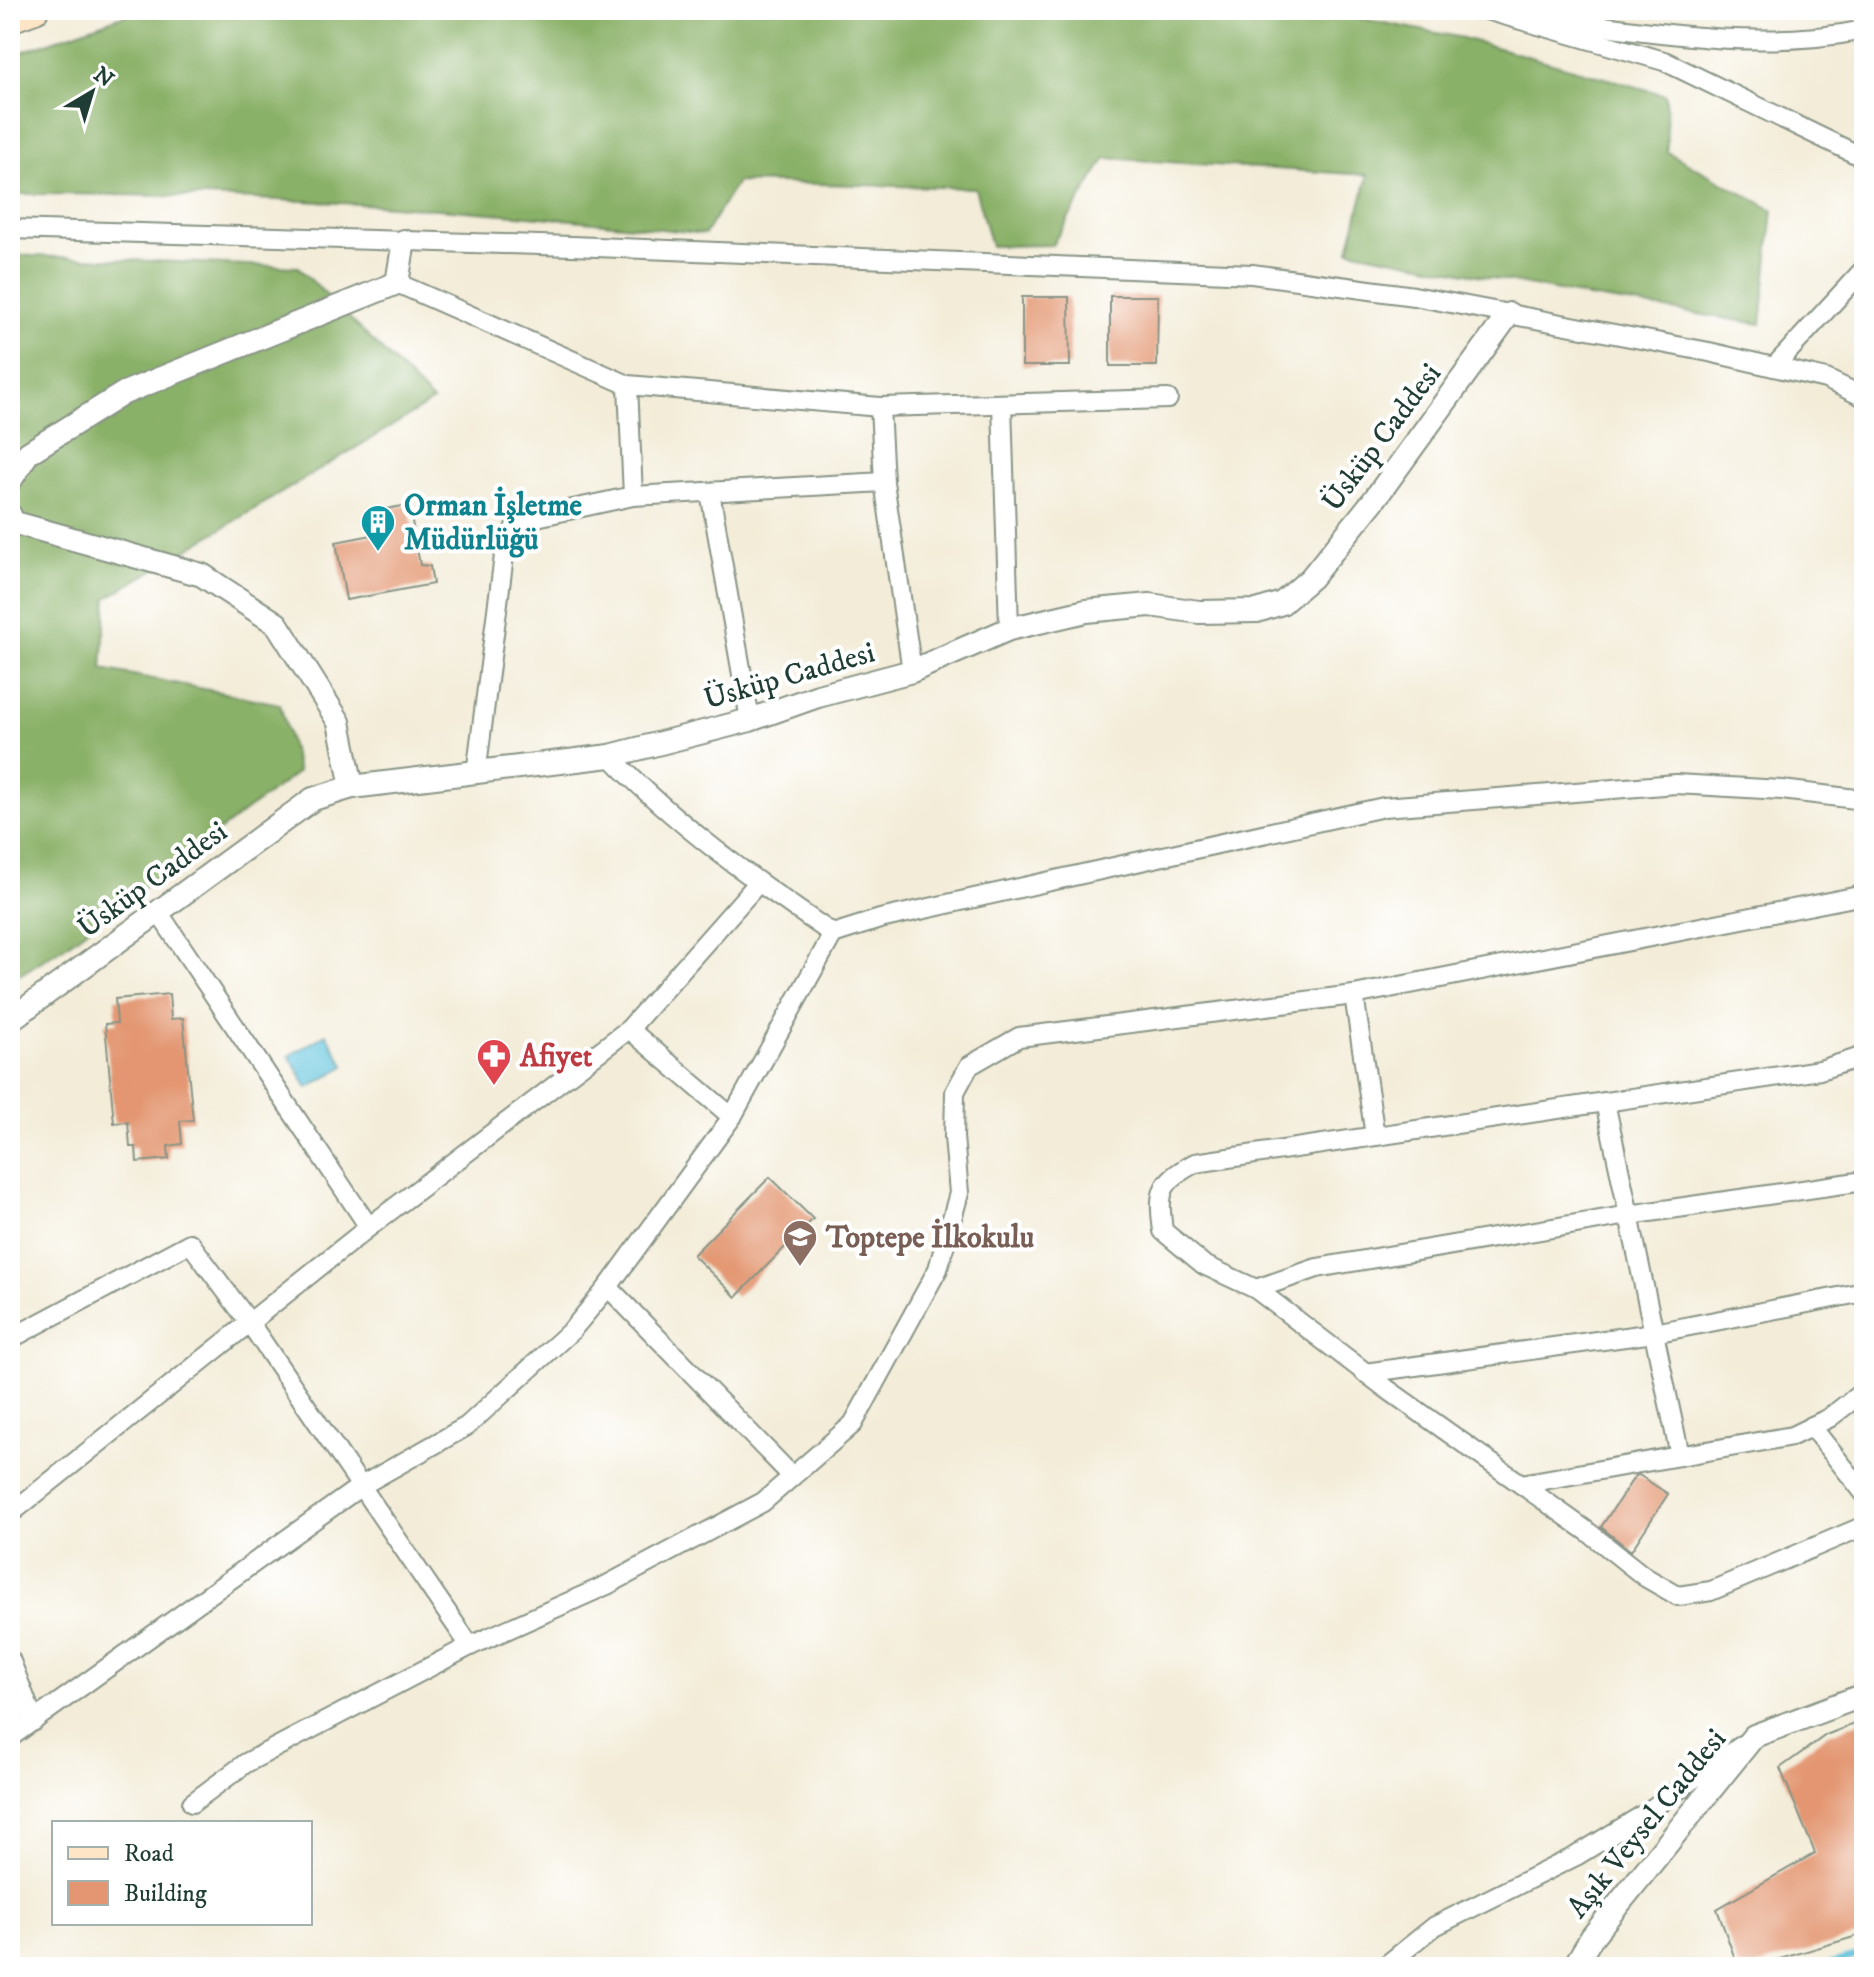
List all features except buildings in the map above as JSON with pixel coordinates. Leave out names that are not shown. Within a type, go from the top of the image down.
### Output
[{"type":"main road","points":[[10,19],[35,10]]},
{"type":"street","points":[[1488,11],[1636,30],[1770,41],[1829,38],[1864,30]]},
{"type":"street","points":[[1488,11],[1664,61],[1864,158]]},
{"type":"street","points":[[10,229],[1252,274],[1414,296],[1774,367],[1826,379],[1864,397]]},
{"type":"street","points":[[397,283],[404,241]]},
{"type":"street","points":[[1774,367],[1864,269]]},
{"type":"street","points":[[10,481],[28,453],[124,393],[397,283],[628,385],[880,407],[1168,399]]},
{"type":"street","name":"Üsküp Caddesi","points":[[10,1020],[313,799],[352,787],[610,756],[750,720],[818,696],[912,671],[1009,629],[1111,609],[1150,605],[1199,612],[1257,611],[1282,603],[1311,578],[1374,500],[1509,314]]},
{"type":"street","points":[[628,385],[633,496]]},
{"type":"street","points":[[1002,404],[1009,629]]},
{"type":"street","points":[[880,407],[884,482],[912,671]]},
{"type":"street","points":[[476,774],[505,548],[518,521],[633,496],[884,482]]},
{"type":"street","points":[[710,492],[750,720]]},
{"type":"street","points":[[10,515],[12,522],[202,575],[277,624],[339,722],[352,787]]},
{"type":"street","points":[[610,756],[659,807],[758,883],[833,934]]},
{"type":"street","points":[[12,1736],[361,1486],[467,1426],[572,1330],[608,1287],[732,1117],[833,934],[880,919],[1384,807],[1676,784],[1782,790],[1864,800]]},
{"type":"street","points":[[10,1514],[369,1227],[629,1029],[758,883]]},
{"type":"street","points":[[192,1803],[246,1763],[470,1646],[620,1578],[763,1502],[853,1424],[938,1269],[959,1193],[954,1137],[955,1092],[969,1066],[1019,1037],[1354,995],[1864,895]]},
{"type":"street","points":[[159,913],[369,1227]]},
{"type":"street","points":[[1354,995],[1375,1136]]},
{"type":"street","points":[[629,1029],[732,1117]]},
{"type":"street","points":[[1864,1056],[1820,1070],[1195,1163],[1173,1175],[1158,1197],[1163,1231],[1204,1265],[1256,1289],[1365,1373],[1645,1577],[1678,1596],[1711,1591],[1864,1526]]},
{"type":"street","points":[[1605,1102],[1680,1456]]},
{"type":"street","points":[[1256,1289],[1317,1268],[1629,1215],[1864,1181]]},
{"type":"street","points":[[10,1339],[190,1243],[249,1322],[470,1646]]},
{"type":"street","points":[[608,1287],[792,1476]]},
{"type":"street","points":[[1365,1373],[1654,1333],[1864,1292]]},
{"type":"street","points":[[1521,1484],[1792,1436],[1829,1418],[1864,1391]]},
{"type":"street","points":[[1811,1426],[1864,1493]]},
{"type":"street","points":[[10,1659],[34,1721]]},
{"type":"street","name":"Aşık Veysel Caddesi","points":[[1574,1967],[1592,1937],[1754,1736],[1864,1695]]},
{"type":"street","points":[[1384,1967],[1435,1926],[1576,1856],[1643,1815],[1754,1736]]},
{"type":"green space","points":[[139,10],[1316,10],[1463,38],[1666,95],[1667,152],[1773,210],[1761,324],[1589,297],[1349,250],[1368,175],[1106,158],[1052,245],[991,246],[975,188],[737,182],[705,234],[445,209],[184,196],[10,194],[10,56]]},
{"type":"green space","points":[[10,255],[298,267],[433,401],[107,598],[102,669],[280,704],[298,772],[65,946],[10,981]]},
{"type":"water","points":[[326,1034],[345,1066],[308,1088],[289,1056]]},
{"type":"waterway","points":[[1819,1967],[1864,1954]]},
{"type":"place","name":"Orman İşletme Müdürlüğü","points":[[378,553]]},
{"type":"place","name":"Afiyet","points":[[494,1087]]},
{"type":"place","name":"Toptepe İlkokulu","points":[[800,1268]]}]
